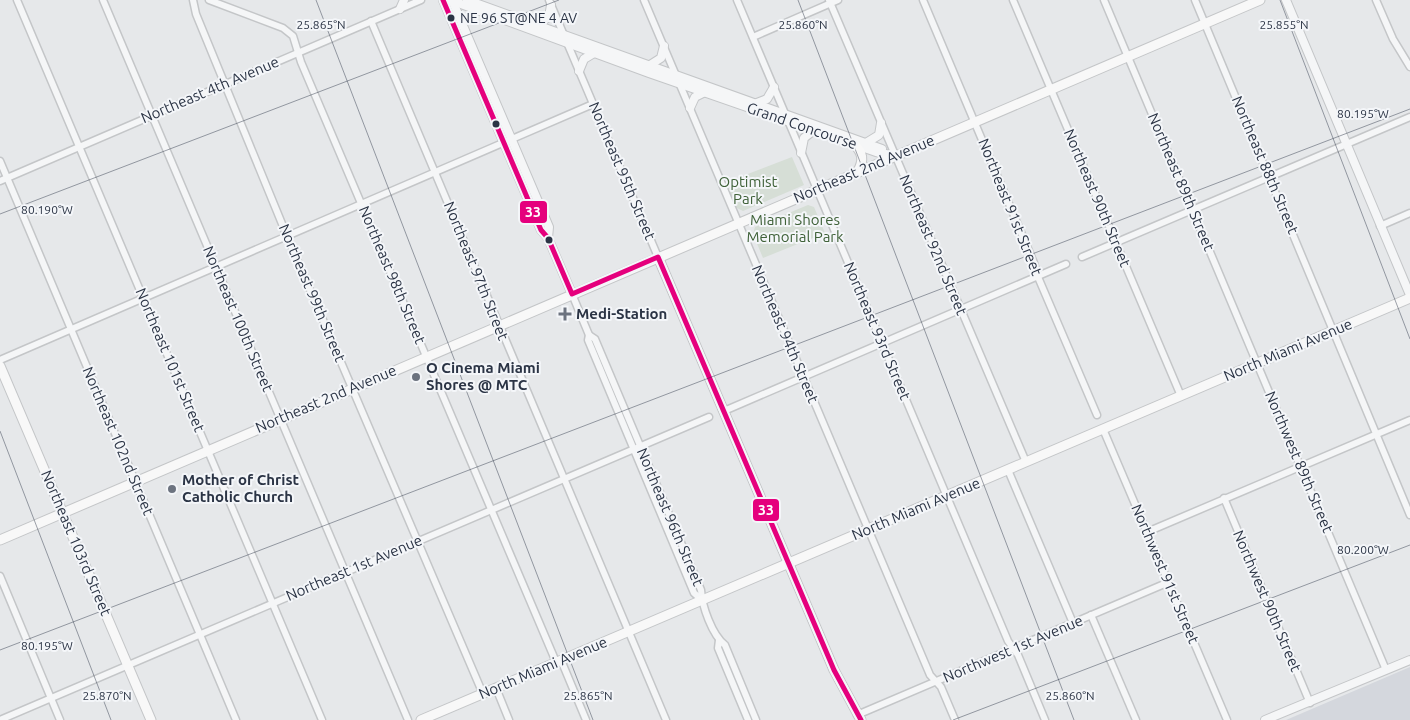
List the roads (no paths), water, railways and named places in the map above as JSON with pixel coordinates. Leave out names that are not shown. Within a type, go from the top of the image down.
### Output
[{"type":"main road","name":"Northeast 2nd Avenue","points":[[0,540],[738,222],[1260,0]]},
{"type":"main road","points":[[854,144],[862,158],[858,172]]},
{"type":"main road","name":"Northeast 95th Street","points":[[658,257],[838,678],[859,717]]},
{"type":"main road","name":"North Miami Avenue","points":[[421,720],[435,717],[496,688],[1258,363],[1410,296]]},
{"type":"main road","name":"Northeast 103rd Street","points":[[0,366],[64,512],[151,720]]},
{"type":"street","name":"Northeast 101st Street","points":[[17,0],[322,720]]},
{"type":"street","name":"Northeast 100th Street","points":[[103,0],[408,720]]},
{"type":"street","name":"Northeast 99th Street","points":[[193,0],[196,14],[287,236],[483,694]]},
{"type":"street","name":"Northeast 98th Street","points":[[209,0],[283,28],[293,36],[298,53],[491,510],[586,720]]},
{"type":"street","points":[[400,9],[404,0]]},
{"type":"street","name":"Northeast 4th Avenue","points":[[0,181],[421,0]]},
{"type":"street","name":"Northeast 96th Street","points":[[443,0],[548,227],[548,238],[589,335],[595,339],[637,448],[701,590],[702,600],[719,640]]},
{"type":"street","name":"Northeast 94th Street","points":[[644,0],[930,675],[941,687],[955,720]]},
{"type":"street","name":"Northeast 93rd Street","points":[[737,0],[947,496],[1045,720]]},
{"type":"street","points":[[753,37],[838,0]]},
{"type":"street","name":"Northeast 91st Street","points":[[922,0],[975,121],[1097,415]]},
{"type":"street","name":"Northeast 90th Street","points":[[1013,0],[1181,396]]},
{"type":"street","name":"Northeast 89th Street","points":[[1104,0],[1258,363]]},
{"type":"street","name":"Northeast 88th Street","points":[[1195,0],[1410,515]]},
{"type":"street","points":[[1286,0],[1410,296]]},
{"type":"street","points":[[1376,0],[1393,39],[1410,67]]},
{"type":"street","name":"Northeast 96th Street","points":[[452,1],[507,141]]},
{"type":"street","name":"Grand Concourse","points":[[452,1],[705,92],[866,143],[895,156]]},
{"type":"street","name":"Grand Concourse","points":[[471,1],[757,103],[814,130],[879,153],[895,156]]},
{"type":"street","points":[[537,24],[549,17],[550,2]]},
{"type":"street","name":"Northeast 95th Street","points":[[550,2],[658,257]]},
{"type":"street","name":"Northeast 92nd Street","points":[[830,2],[1026,462]]},
{"type":"street","points":[[462,25],[467,15],[477,10]]},
{"type":"street","name":"Northeast 97th Street","points":[[371,21],[666,720]]},
{"type":"street","points":[[650,65],[661,58],[664,46]]},
{"type":"street","points":[[579,71],[584,59],[594,53]]},
{"type":"street","points":[[757,103],[767,100],[774,86]]},
{"type":"street","points":[[690,108],[695,97],[705,92]]},
{"type":"street","points":[[0,360],[593,104]]},
{"type":"street","points":[[1082,257],[1410,117]]},
{"type":"street","points":[[866,143],[879,134],[881,123]]},
{"type":"street","points":[[802,153],[804,138],[814,130]]},
{"type":"street","name":"Northeast 102nd Street","points":[[0,161],[236,720]]},
{"type":"street","points":[[1380,226],[1410,213]]},
{"type":"street","points":[[724,411],[1066,264]]},
{"type":"street","name":"Northwest 89th Street","points":[[1258,363],[1386,670]]},
{"type":"street","name":"Northeast 1st Avenue","points":[[0,720],[709,417]]},
{"type":"street","points":[[1147,532],[1410,420]]},
{"type":"street","name":"Northwest 91st Street","points":[[1103,429],[1227,720]]},
{"type":"street","points":[[1008,470],[1073,623]]},
{"type":"street","name":"Northwest 90th Street","points":[[1224,498],[1310,702]]},
{"type":"street","points":[[0,576],[60,720]]},
{"type":"street","name":"Northwest 1st Avenue","points":[[859,717],[1013,648],[1169,582]]},
{"type":"street","points":[[1091,615],[1136,720]]},
{"type":"street","points":[[719,640],[718,648],[748,720]]},
{"type":"street","points":[[719,640],[725,645],[756,720]]},
{"type":"street","points":[[1265,720],[1410,660]]},
{"type":"street","points":[[496,688],[509,720]]},
{"type":"place","name":"NE 96 ST@NE 4 AV","points":[[451,18]]},
{"type":"place","name":"Medi-Station","points":[[565,314]]},
{"type":"place","name":"O Cinema Miami Shores @ MTC","points":[[416,377]]},
{"type":"place","name":"Mother of Christ Catholic Church","points":[[172,489]]},
{"type":"park label","name":"Optimist Park","points":[[748,190]]},
{"type":"park label","name":"Miami Shores Memorial Park","points":[[795,228]]}]
